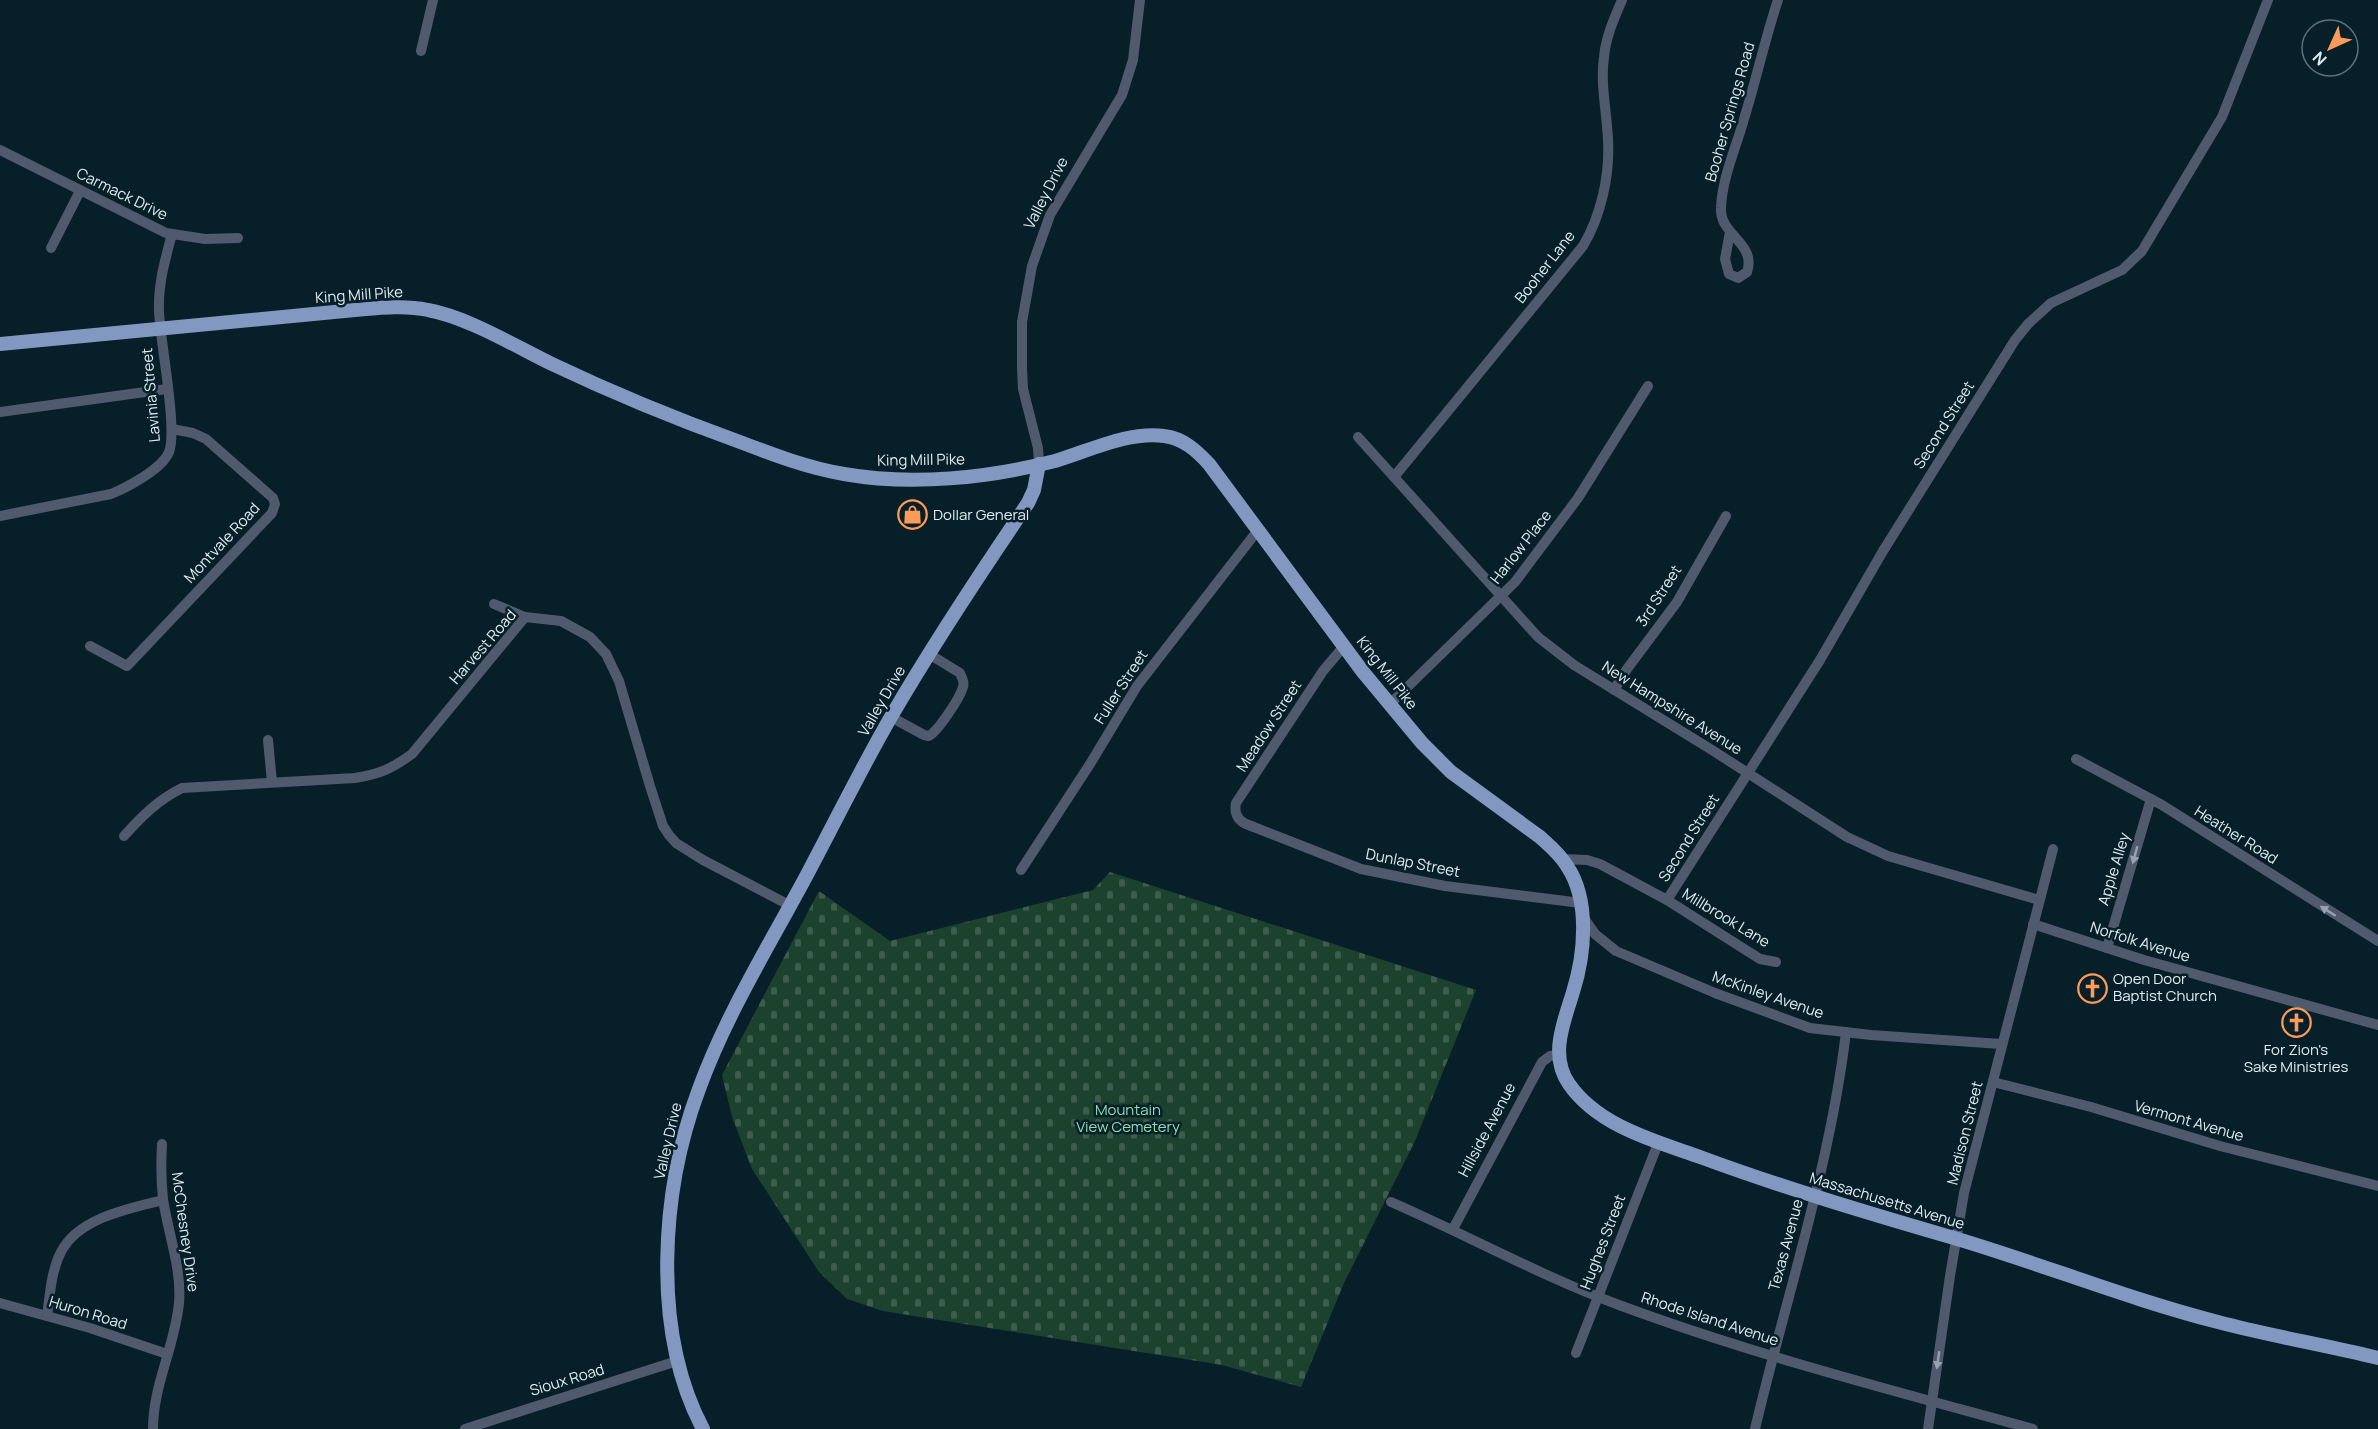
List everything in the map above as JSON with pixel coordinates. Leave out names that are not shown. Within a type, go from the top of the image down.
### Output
[{"type":"main road","name":"King Mill Pike","points":[[0,344],[391,308],[427,310],[476,328],[624,397],[698,427],[810,467],[843,474],[902,480],[966,476],[1038,464],[1136,437],[1167,436],[1179,439],[1198,453],[1344,646],[1428,750],[1451,772],[1540,837],[1563,859],[1572,873],[1582,910]]},
{"type":"main road","name":"Valley Drive","points":[[703,1429],[691,1404],[677,1361],[669,1311],[669,1246],[676,1173],[699,1088],[716,1049],[891,717],[929,654],[1028,503],[1034,490],[1038,464]]},
{"type":"main road","points":[[1558,1055],[1560,1036],[1574,991],[1579,965],[1582,910]]},
{"type":"main road","name":"Massachusetts Avenue","points":[[1558,1055],[1569,1084],[1591,1107],[1623,1127],[1763,1181],[1957,1239],[2217,1322],[2378,1358]]},
{"type":"street","points":[[421,51],[433,0]]},
{"type":"street","name":"Valley Drive","points":[[1038,464],[1038,448],[1023,389],[1022,368],[1022,322],[1032,266],[1050,215],[1122,95],[1133,60],[1140,0]]},
{"type":"street","name":"Booher Lane","points":[[1394,477],[1583,246],[1592,231],[1604,188],[1608,160],[1604,57],[1609,32],[1622,0]]},
{"type":"street","name":"Booher Springs Road","points":[[1730,232],[1723,221],[1721,206],[1728,173],[1778,0]]},
{"type":"street","name":"Second Street","points":[[1667,900],[1820,660],[1883,551],[2015,340],[2037,314],[2050,303],[2122,270],[2142,251],[2222,117],[2268,0]]},
{"type":"street","name":"Carmack Drive","points":[[0,150],[172,234],[205,239],[238,238]]},
{"type":"street","points":[[51,248],[80,191]]},
{"type":"street","name":"Lavinia Street","points":[[0,516],[99,497],[119,490],[158,466],[166,457],[173,439],[160,330],[159,290],[172,234]]},
{"type":"street","name":"Harlow Place","points":[[1390,704],[1433,660],[1501,597],[1578,498],[1648,386]]},
{"type":"street","points":[[0,412],[167,389]]},
{"type":"street","name":"Montvale Road","points":[[90,646],[127,666],[272,513],[275,504],[273,498],[206,439],[193,433],[172,429]]},
{"type":"street","name":"New Hampshire Avenue","points":[[1358,437],[1501,597],[1552,650],[1834,829],[1865,846],[1905,861],[2039,900]]},
{"type":"street","name":"3rd Street","points":[[1614,690],[1638,652],[1677,602],[1726,516]]},
{"type":"street","name":"Fuller Street","points":[[1021,870],[1090,764],[1137,686],[1258,530]]},
{"type":"street","points":[[494,604],[525,617]]},
{"type":"street","name":"Harvest Road","points":[[124,836],[164,797],[182,788],[356,778],[378,775],[392,769],[412,754],[525,617],[561,621],[590,637],[606,654],[619,681],[663,826],[676,843],[703,860],[791,906]]},
{"type":"street","name":"Meadow Street","points":[[1246,824],[1238,819],[1235,813],[1236,803],[1316,680],[1344,646]]},
{"type":"street","points":[[891,717],[929,736],[938,729],[963,688],[963,678],[960,673],[929,654]]},
{"type":"street","points":[[268,740],[272,782]]},
{"type":"street","name":"Heather Road","points":[[2076,759],[2151,799],[2378,941]]},
{"type":"street","name":"Apple Alley","points":[[2107,948],[2151,799]]},
{"type":"street","name":"Dunlap Street","points":[[1246,824],[1327,857],[1382,874],[1582,910]]},
{"type":"street","name":"Madison Street","points":[[1928,1429],[1971,1163],[2053,849]]},
{"type":"street","name":"Millbrook Lane","points":[[1563,859],[1587,860],[1600,864],[1667,900],[1760,959],[1776,962]]},
{"type":"street","name":"McKinley Avenue","points":[[1582,910],[1606,944],[1641,963],[1810,1028],[2001,1044]]},
{"type":"street","name":"Norfolk Avenue","points":[[2033,924],[2107,948],[2378,1025]]},
{"type":"street","name":"Texas Avenue","points":[[1755,1429],[1833,1121],[1846,1032]]},
{"type":"street","name":"Hillside Avenue","points":[[1453,1229],[1542,1062],[1550,1056],[1558,1055]]},
{"type":"street","name":"Vermont Avenue","points":[[1993,1082],[2091,1107],[2220,1146],[2378,1186]]},
{"type":"street","name":"Hughes Street","points":[[1576,1353],[1659,1141]]},
{"type":"street","name":"McChesney Drive","points":[[153,1429],[155,1398],[177,1320],[179,1283],[164,1200],[162,1144]]},
{"type":"street","points":[[47,1316],[56,1263],[69,1240],[100,1220],[141,1205],[164,1200]]},
{"type":"street","name":"Rhode Island Avenue","points":[[1390,1202],[1598,1297],[1671,1324],[2033,1429]]},
{"type":"street","name":"Huron Road","points":[[0,1303],[167,1354]]},
{"type":"street","name":"Sioux Road","points":[[465,1429],[677,1361]]},
{"type":"green space","name":"Mountain View Cemetery","points":[[1110,872],[1476,990],[1415,1141],[1344,1283],[1301,1387],[1222,1365],[883,1311],[847,1299],[819,1272],[752,1169],[732,1117],[722,1075],[819,891],[890,941],[1093,890]]},
{"type":"place","name":"Dollar General","points":[[912,515]]},
{"type":"place","name":"Open Door Baptist Church","points":[[2092,988]]},
{"type":"place","name":"For Zion's Sake Ministries","points":[[2296,1023]]}]
